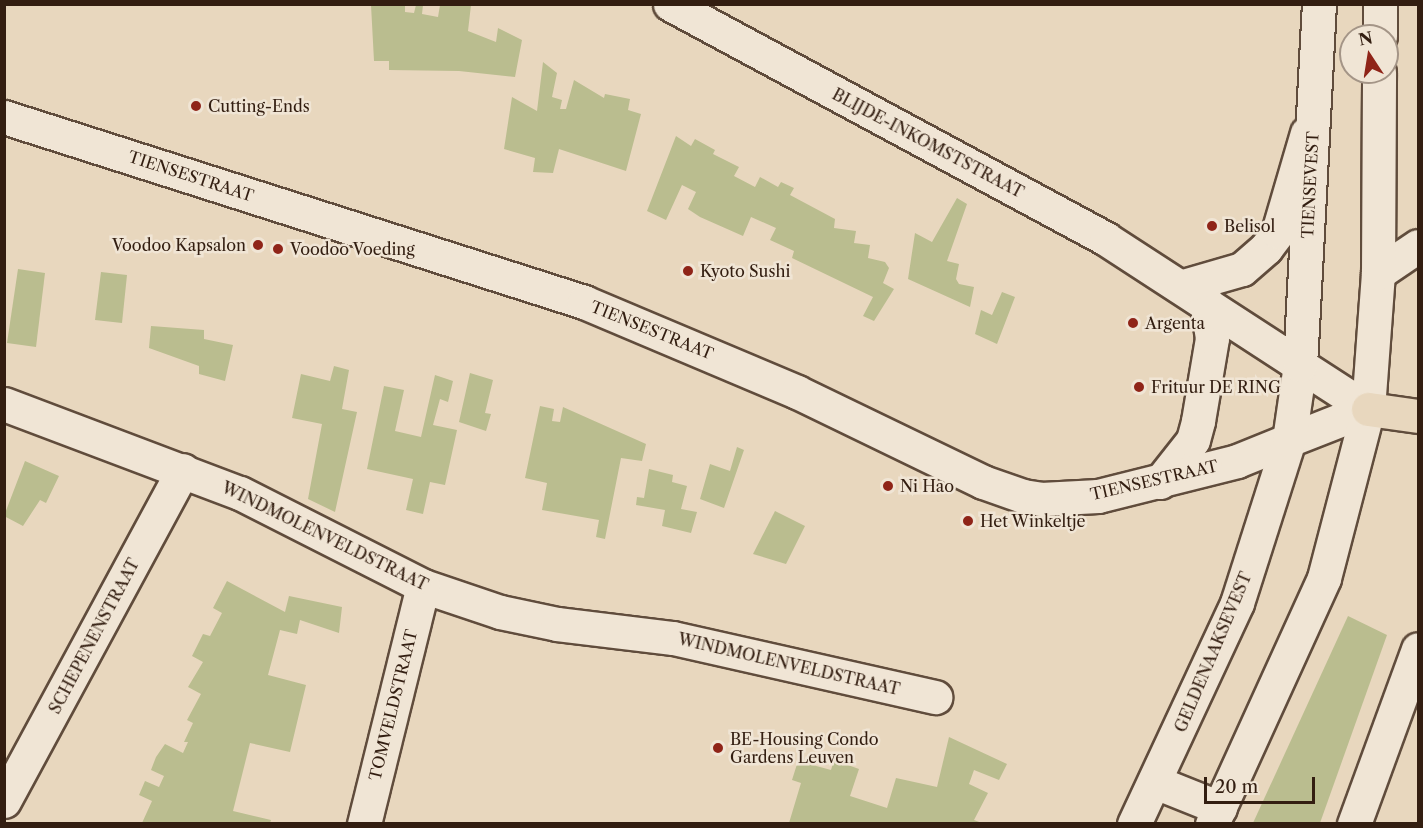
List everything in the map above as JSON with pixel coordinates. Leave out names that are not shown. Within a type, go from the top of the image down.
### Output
[{"type":"main road","points":[[1368,409],[1419,416]]},
{"type":"street","name":"BLIJDE-INKOMSTSTRAAT","points":[[670,4],[1106,239],[1195,294],[1368,409]]},
{"type":"street","name":"TIENSEVEST","points":[[1289,440],[1300,365],[1319,4]]},
{"type":"street","points":[[1380,4],[1380,24]]},
{"type":"street","points":[[1155,782],[1216,816],[1324,578],[1368,409],[1378,273],[1379,84]]},
{"type":"street","points":[[1160,482],[1193,440],[1198,421],[1212,338],[1195,294],[1242,269],[1273,239],[1314,111]]},
{"type":"street","name":"TIENSESTRAAT","points":[[4,117],[584,302],[797,392],[1001,490],[1041,499],[1098,496],[1237,461],[1368,409]]},
{"type":"street","points":[[1378,273],[1419,246]]},
{"type":"street","name":"WINDMOLENVELDSTRAAT","points":[[4,404],[183,470],[274,509],[423,586],[500,612],[557,624],[673,638],[935,697]]},
{"type":"street","name":"GELDENAAKSEVEST","points":[[1134,824],[1237,603],[1289,440]]},
{"type":"street","name":"SCHEPENENSTRAAT","points":[[4,801],[183,470]]},
{"type":"street","name":"TOMVELDSTRAAT","points":[[364,824],[423,586]]},
{"type":"street","points":[[1354,824],[1419,650]]},
{"type":"green space","points":[[371,5],[405,6],[405,12],[414,13],[416,5],[423,5],[422,14],[438,17],[440,5],[471,5],[468,31],[496,42],[498,28],[522,40],[515,77],[459,71],[389,70],[389,61],[374,61]]},
{"type":"green space","points":[[543,62],[557,73],[552,97],[562,100],[560,109],[566,109],[574,80],[604,98],[605,94],[630,99],[628,110],[641,114],[626,171],[559,149],[553,173],[533,172],[535,158],[504,149],[512,97],[537,111]]},
{"type":"green space","points":[[676,136],[691,146],[695,139],[715,150],[713,154],[739,167],[734,176],[755,187],[760,177],[778,187],[781,182],[794,188],[790,195],[835,219],[834,228],[856,231],[854,243],[870,245],[868,258],[885,262],[889,268],[883,283],[894,289],[874,321],[863,316],[873,297],[792,258],[794,251],[770,240],[776,228],[751,217],[743,236],[700,217],[688,209],[696,192],[682,185],[666,220],[647,211]]},
{"type":"green space","points":[[957,198],[967,204],[947,261],[959,264],[956,279],[959,284],[974,287],[970,307],[908,279],[915,233],[932,242]]},
{"type":"green space","points":[[18,269],[45,273],[36,347],[7,343]]},
{"type":"green space","points":[[101,272],[127,275],[122,323],[95,320]]},
{"type":"green space","points":[[1002,292],[1015,297],[997,344],[975,334],[981,310],[992,315]]},
{"type":"green space","points":[[151,326],[204,330],[204,339],[233,345],[225,381],[199,374],[199,366],[149,348]]},
{"type":"green space","points":[[334,366],[349,370],[342,409],[357,412],[335,512],[308,499],[322,424],[292,418],[301,374],[330,381]]},
{"type":"green space","points":[[470,373],[493,380],[485,413],[491,414],[486,431],[459,422]]},
{"type":"green space","points":[[435,375],[453,381],[448,402],[440,399],[433,425],[457,430],[445,485],[430,482],[423,514],[406,510],[413,479],[367,469],[384,386],[404,390],[395,431],[421,437]]},
{"type":"green space","points":[[540,406],[554,409],[552,421],[560,422],[563,407],[646,444],[642,461],[621,458],[605,539],[596,537],[599,520],[542,510],[547,483],[525,478]]},
{"type":"green space","points":[[737,447],[744,450],[724,508],[700,499],[710,464],[730,471]]},
{"type":"green space","points":[[25,461],[59,476],[46,503],[40,500],[23,526],[4,516]]},
{"type":"green space","points":[[649,469],[673,475],[672,482],[687,486],[681,509],[697,512],[691,533],[662,526],[665,510],[636,505],[637,497],[644,498]]},
{"type":"green space","points":[[775,511],[805,526],[786,564],[753,554]]},
{"type":"green space","points":[[227,581],[285,612],[289,596],[342,607],[339,633],[300,620],[297,634],[280,630],[268,675],[306,685],[290,752],[250,743],[233,811],[271,820],[270,823],[142,823],[152,801],[139,795],[145,781],[159,787],[164,776],[151,770],[156,757],[165,744],[183,753],[188,742],[184,742],[193,723],[187,720],[201,694],[188,687],[203,662],[192,656],[203,634],[210,636],[222,613],[213,608]]},
{"type":"green space","points":[[1348,616],[1387,635],[1320,823],[1253,823]]},
{"type":"green space","points":[[949,737],[1007,764],[999,780],[974,770],[969,784],[988,793],[974,820],[982,823],[789,823],[801,783],[792,780],[798,761],[831,770],[834,760],[859,769],[850,796],[887,808],[896,778],[937,787]]},
{"type":"place","name":"Cutting-Ends","points":[[196,106]]},
{"type":"place","name":"Belisol","points":[[1212,226]]},
{"type":"place","name":"Voodoo Kapsalon","points":[[258,245]]},
{"type":"place","name":"Voodoo Voeding","points":[[278,249]]},
{"type":"place","name":"Kyoto Sushi","points":[[688,271]]},
{"type":"place","name":"Argenta","points":[[1133,323]]},
{"type":"place","name":"Frituur DE RING","points":[[1139,387]]},
{"type":"place","name":"Ni Hao","points":[[888,486]]},
{"type":"place","name":"Het Winkeltje","points":[[968,521]]},
{"type":"place","name":"BE-Housing Condo Gardens Leuven","points":[[718,748]]}]
